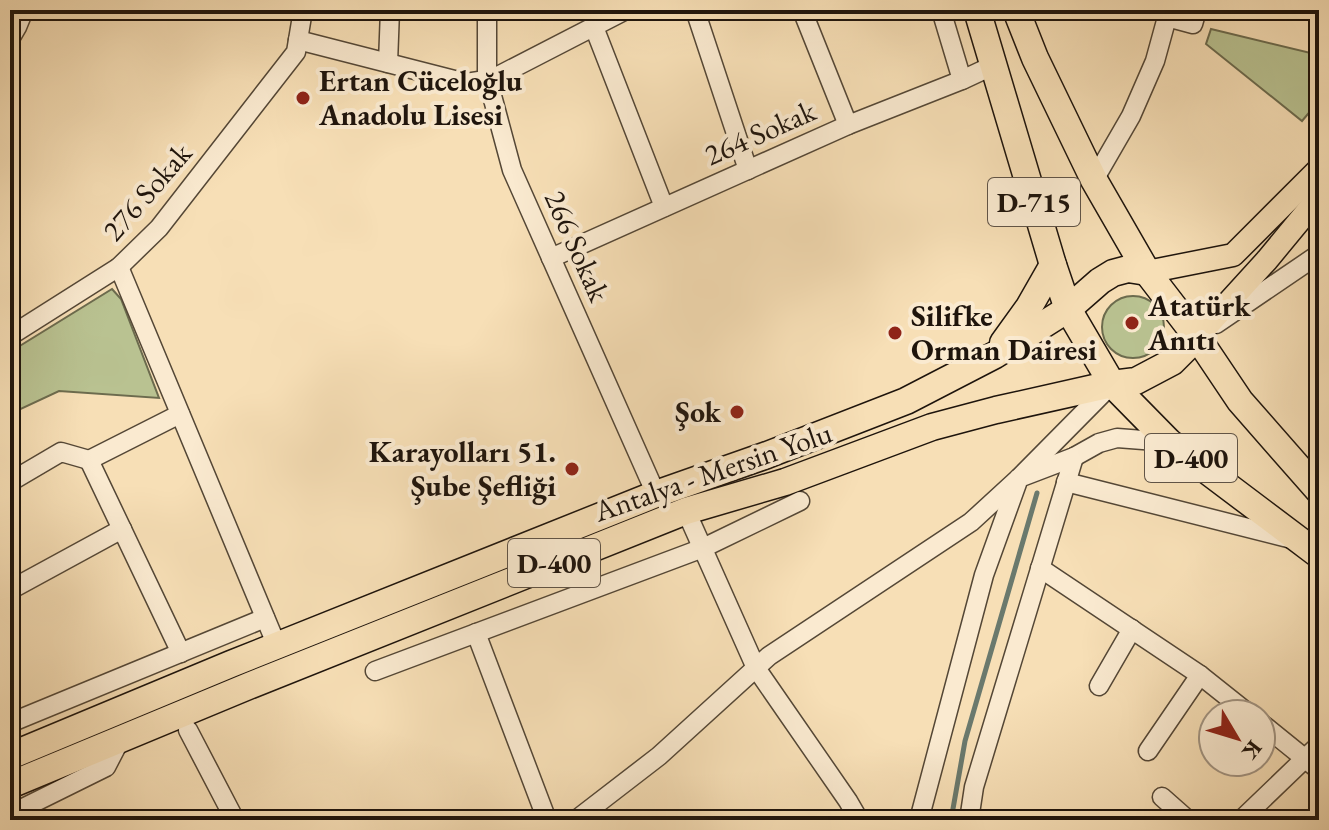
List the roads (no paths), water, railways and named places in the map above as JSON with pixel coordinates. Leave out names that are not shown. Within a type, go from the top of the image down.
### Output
[{"type":"highway","name":"D-715","points":[[977,10],[1068,309],[1112,384]]},
{"type":"highway","name":"D-715","points":[[1016,10],[1035,58],[1094,180],[1147,272]]},
{"type":"highway","points":[[995,355],[1029,307],[1053,265]]},
{"type":"highway","points":[[1068,309],[1113,273],[1128,269],[1147,272]]},
{"type":"highway","name":"D-400","points":[[1147,272],[1197,337],[1240,401],[1319,491]]},
{"type":"highway","name":"Antalya - Mersin Yolu","points":[[10,756],[656,494],[906,401],[995,355],[1068,309]]},
{"type":"highway","points":[[1112,384],[1136,381],[1153,373],[1172,362],[1197,337]]},
{"type":"highway","name":"D-400","points":[[1112,384],[1169,442],[1310,549]]},
{"type":"highway","name":"Antalya - Mersin Yolu","points":[[10,785],[686,511],[785,482],[932,427],[1112,384]]},
{"type":"main road","points":[[1147,272],[1233,255],[1319,169]]},
{"type":"main road","points":[[1197,337],[1319,197]]},
{"type":"street","points":[[10,39],[24,10]]},
{"type":"street","points":[[303,10],[297,46],[388,63],[466,83],[492,79],[626,10]]},
{"type":"street","points":[[388,63],[390,10]]},
{"type":"street","name":"266 Sokak","points":[[487,10],[487,80],[512,170],[656,494]]},
{"type":"street","points":[[695,10],[748,170]]},
{"type":"street","points":[[802,10],[848,125]]},
{"type":"street","points":[[941,10],[962,80]]},
{"type":"street","points":[[1094,180],[1131,116],[1155,61],[1168,14],[1195,17]]},
{"type":"street","points":[[594,27],[664,207]]},
{"type":"street","name":"276 Sokak","points":[[10,336],[119,267],[159,228],[297,46]]},
{"type":"street","name":"264 Sokak","points":[[551,258],[848,125],[994,65]]},
{"type":"street","points":[[1197,337],[1319,254]]},
{"type":"street","points":[[119,267],[277,646]]},
{"type":"street","points":[[576,820],[659,756],[769,656],[971,522],[1112,384]]},
{"type":"street","points":[[10,482],[61,452],[89,460],[180,414]]},
{"type":"street","points":[[919,820],[984,575],[1019,478],[1117,438],[1169,442]]},
{"type":"street","points":[[969,820],[974,787],[1074,457]]},
{"type":"street","points":[[89,460],[181,653]]},
{"type":"street","points":[[1066,482],[1310,549]]},
{"type":"street","points":[[375,671],[703,548],[800,501]]},
{"type":"street","points":[[686,511],[756,668],[859,820]]},
{"type":"street","points":[[10,590],[122,529]]},
{"type":"street","points":[[1040,568],[1200,675],[1229,698]]},
{"type":"street","points":[[10,723],[265,618]]},
{"type":"street","points":[[1099,686],[1132,629]]},
{"type":"street","points":[[476,633],[547,820]]},
{"type":"street","points":[[1148,751],[1200,675]]},
{"type":"street","points":[[188,730],[235,820]]},
{"type":"street","points":[[1277,736],[1312,764]]},
{"type":"street","points":[[13,817],[106,767],[120,740]]},
{"type":"street","points":[[1241,820],[1312,764],[1319,745]]},
{"type":"street","points":[[1162,797],[1188,820]]},
{"type":"waterway","points":[[951,820],[965,741],[1037,493]]},
{"type":"place","name":"Ertan Cüceloğlu Anadolu Lisesi","points":[[303,98]]},
{"type":"place","name":"Atatürk Anıtı","points":[[1132,323]]},
{"type":"place","name":"Silifke Orman Dairesi","points":[[895,333]]},
{"type":"place","name":"Şok","points":[[737,412]]},
{"type":"place","name":"Karayolları 51. Şube Şefliği","points":[[572,469]]}]
